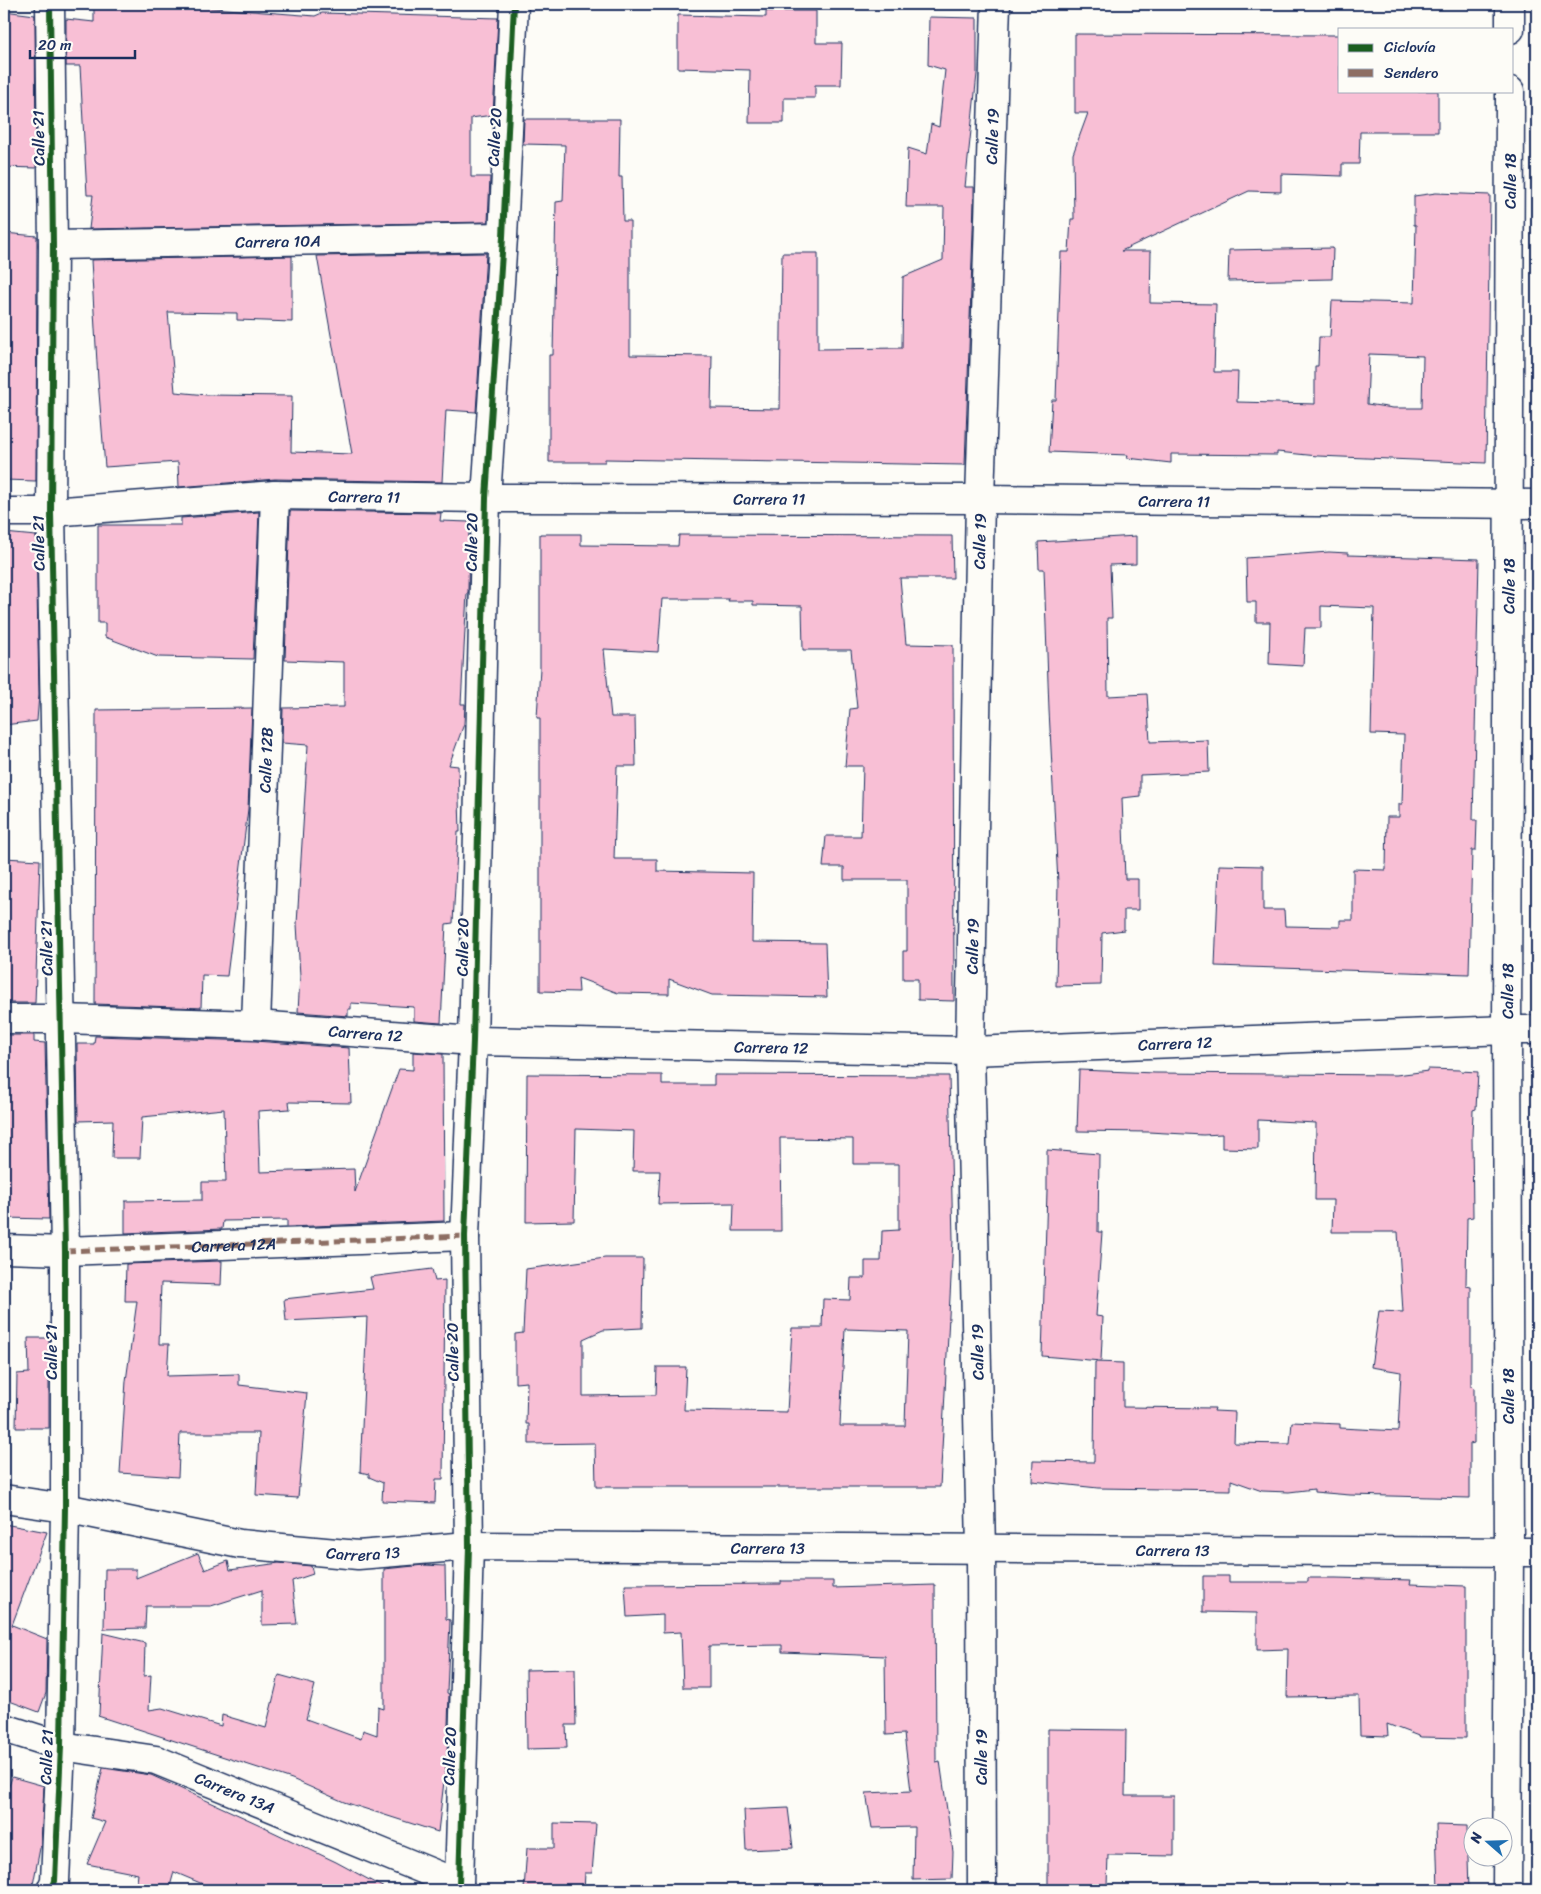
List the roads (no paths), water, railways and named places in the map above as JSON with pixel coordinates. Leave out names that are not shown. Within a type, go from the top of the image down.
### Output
[{"type":"street","name":"Calle 21","points":[[50,4],[52,245],[51,512],[65,1251],[65,1508],[61,1746],[55,1881],[51,1890]]},
{"type":"street","name":"Calle 20","points":[[458,1887],[468,1546],[465,1236],[473,1041],[486,498],[503,237],[514,4]]},
{"type":"street","name":"Calle 19","points":[[982,1890],[981,1549],[970,1051],[980,499],[996,4]]},
{"type":"street","points":[[1510,4],[1510,28]]},
{"type":"street","name":"Calle 18","points":[[1507,1890],[1510,92]]},
{"type":"street","name":"Carrera 10A","points":[[52,245],[503,237]]},
{"type":"street","name":"Carrera 11","points":[[4,512],[51,512],[275,495],[1537,504]]},
{"type":"street","name":"Calle 12B","points":[[256,1025],[275,495]]},
{"type":"street","name":"Carrera 12","points":[[4,1020],[256,1025],[473,1041],[970,1051],[1537,1030]]},
{"type":"street","name":"Carrera 12A","points":[[4,1250],[65,1251],[465,1236]]},
{"type":"street","name":"Carrera 13","points":[[4,1499],[65,1508],[240,1544],[358,1555],[468,1546],[1537,1552]]},
{"type":"street","name":"Carrera 13A","points":[[4,1728],[61,1746],[156,1760],[458,1887]]}]
